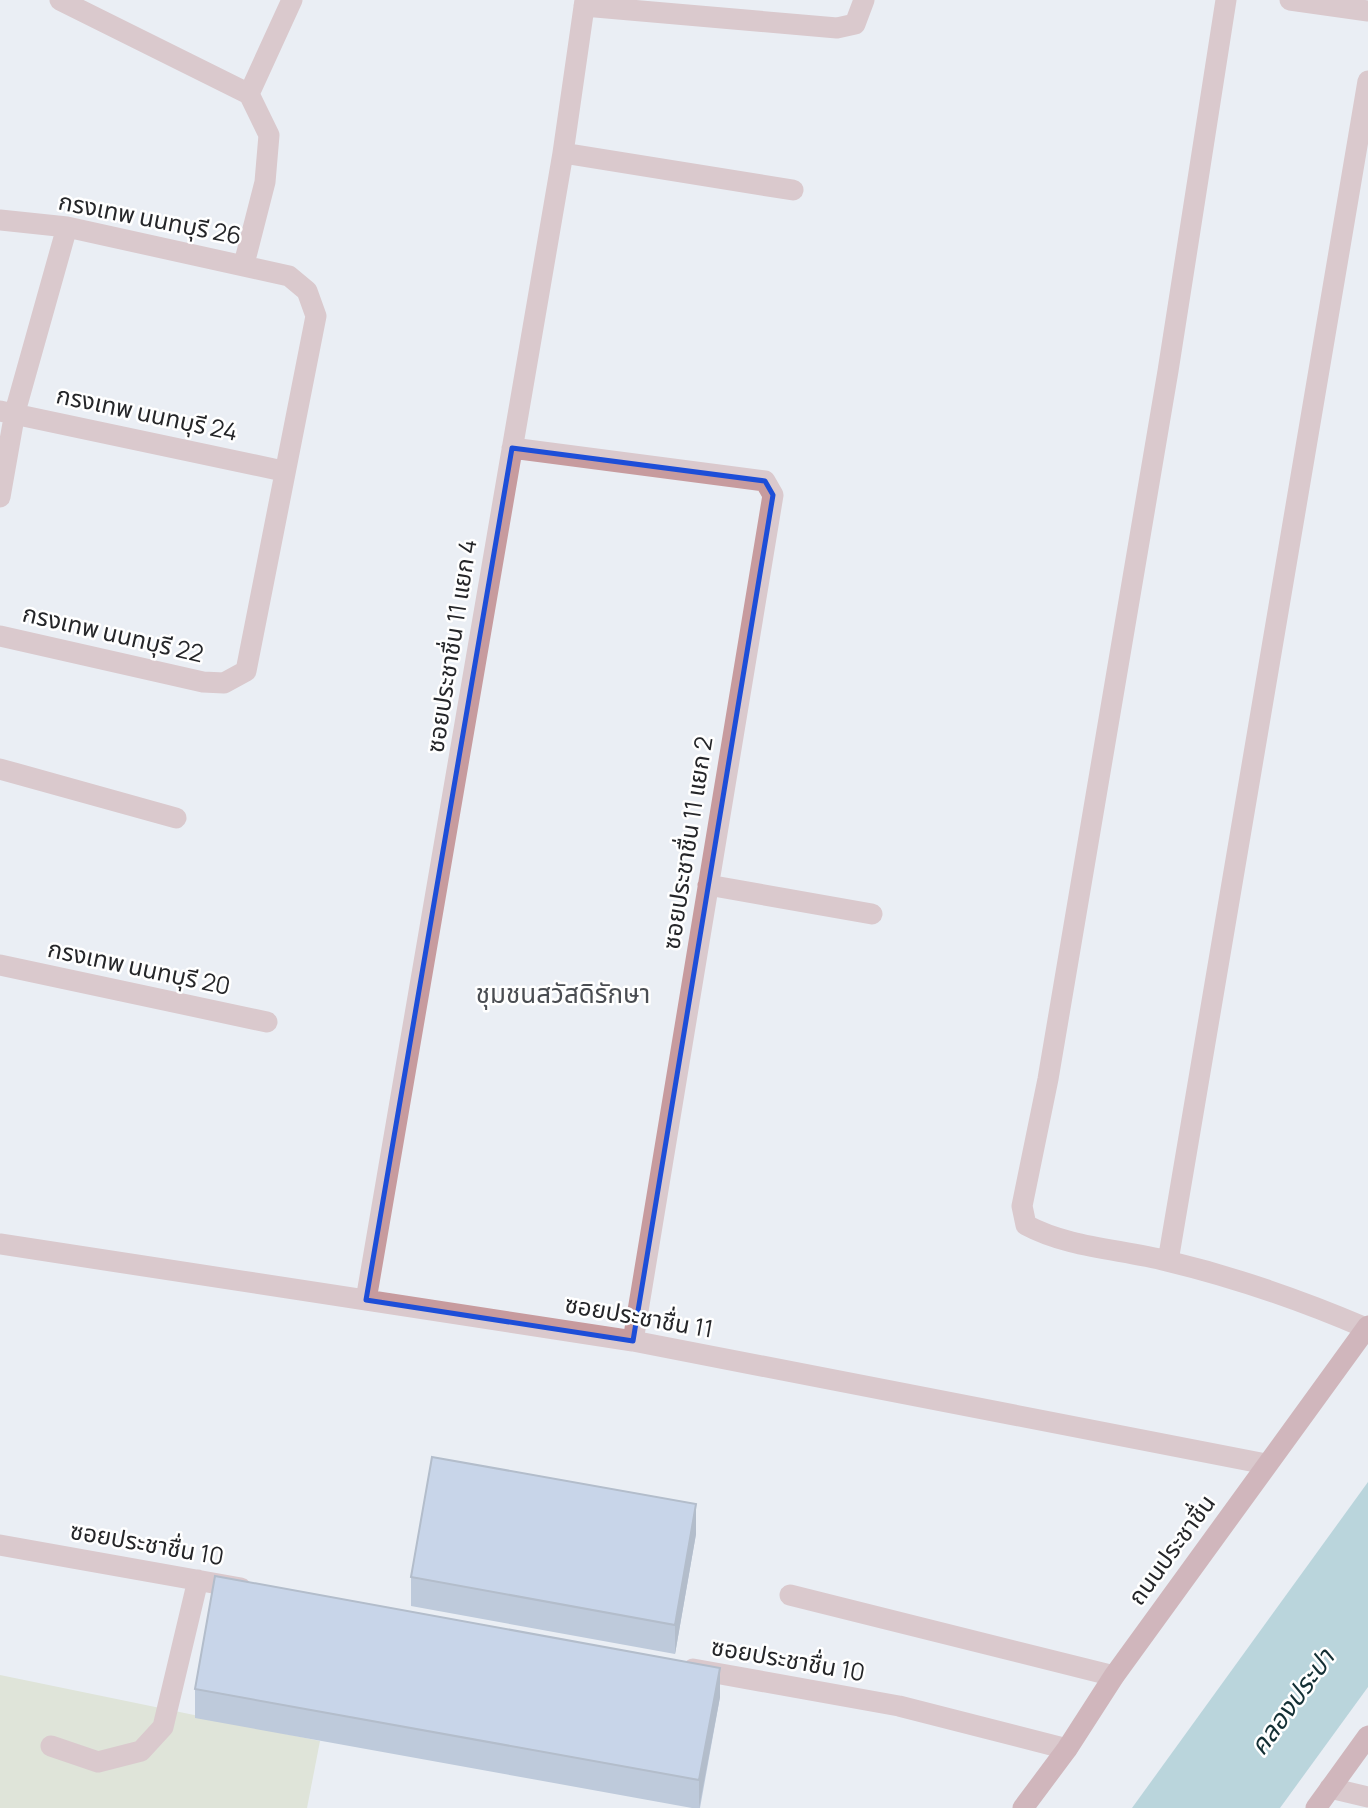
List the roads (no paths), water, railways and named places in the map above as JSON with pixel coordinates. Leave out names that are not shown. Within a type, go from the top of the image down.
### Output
[{"type":"main road","name":"ถนนประชาชื่น","points":[[1023,1808],[1068,1749],[1114,1676],[1367,1327]]},
{"type":"main road","points":[[1316,1808],[1368,1736]]},
{"type":"street","points":[[60,0],[249,94],[269,135],[265,182],[244,264]]},
{"type":"street","points":[[249,94],[292,0]]},
{"type":"street","points":[[584,3],[837,28],[855,24],[864,0]]},
{"type":"street","points":[[1226,0],[1164,398],[1048,1079],[1022,1206],[1026,1225],[1049,1237],[1168,1261],[1314,1306],[1367,1327]]},
{"type":"street","points":[[1290,0],[1368,11]]},
{"type":"street","name":"ซอยประชาชื่น 11 แยก 4","points":[[366,1300],[563,153],[584,3]]},
{"type":"street","points":[[1168,1261],[1368,82]]},
{"type":"street","points":[[563,153],[793,190]]},
{"type":"street","name":"กรงเทพ นนทบุรี 26","points":[[0,220],[67,228],[244,264],[289,276],[307,292],[316,316],[283,471]]},
{"type":"street","points":[[0,497],[8,411],[67,228]]},
{"type":"street","name":"กรงเทพ นนทบุรี 24","points":[[8,411],[283,471]]},
{"type":"street","name":"ซอยประชาชื่น 11 แยก 2","points":[[512,448],[765,481],[773,495],[633,1341]]},
{"type":"street","name":"กรงเทพ นนทบุรี 22","points":[[0,636],[203,682],[224,683],[246,671],[283,471]]},
{"type":"street","points":[[0,769],[176,818]]},
{"type":"street","points":[[708,885],[872,914]]},
{"type":"street","name":"กรงเทพ นนทบุรี 20","points":[[0,965],[267,1022]]},
{"type":"street","name":"ซอยประชาชื่น 11","points":[[0,1244],[633,1341],[1266,1464]]},
{"type":"street","name":"ซอยประชาชื่น 10","points":[[0,1545],[267,1592]]},
{"type":"street","points":[[51,1746],[98,1762],[141,1751],[163,1727],[198,1580]]},
{"type":"street","points":[[790,1595],[1114,1676]]},
{"type":"street","name":"ซอยประชาชื่น 10","points":[[679,1667],[899,1706],[1068,1749]]},
{"type":"street","points":[[1331,1788],[1368,1797]]},
{"type":"water","name":"คลองประปา","points":[[1368,1482],[1368,1687],[1280,1808],[1132,1808]]},
{"type":"district","name":"ชุมชนสวัสดิรักษา","points":[[563,994]]}]
